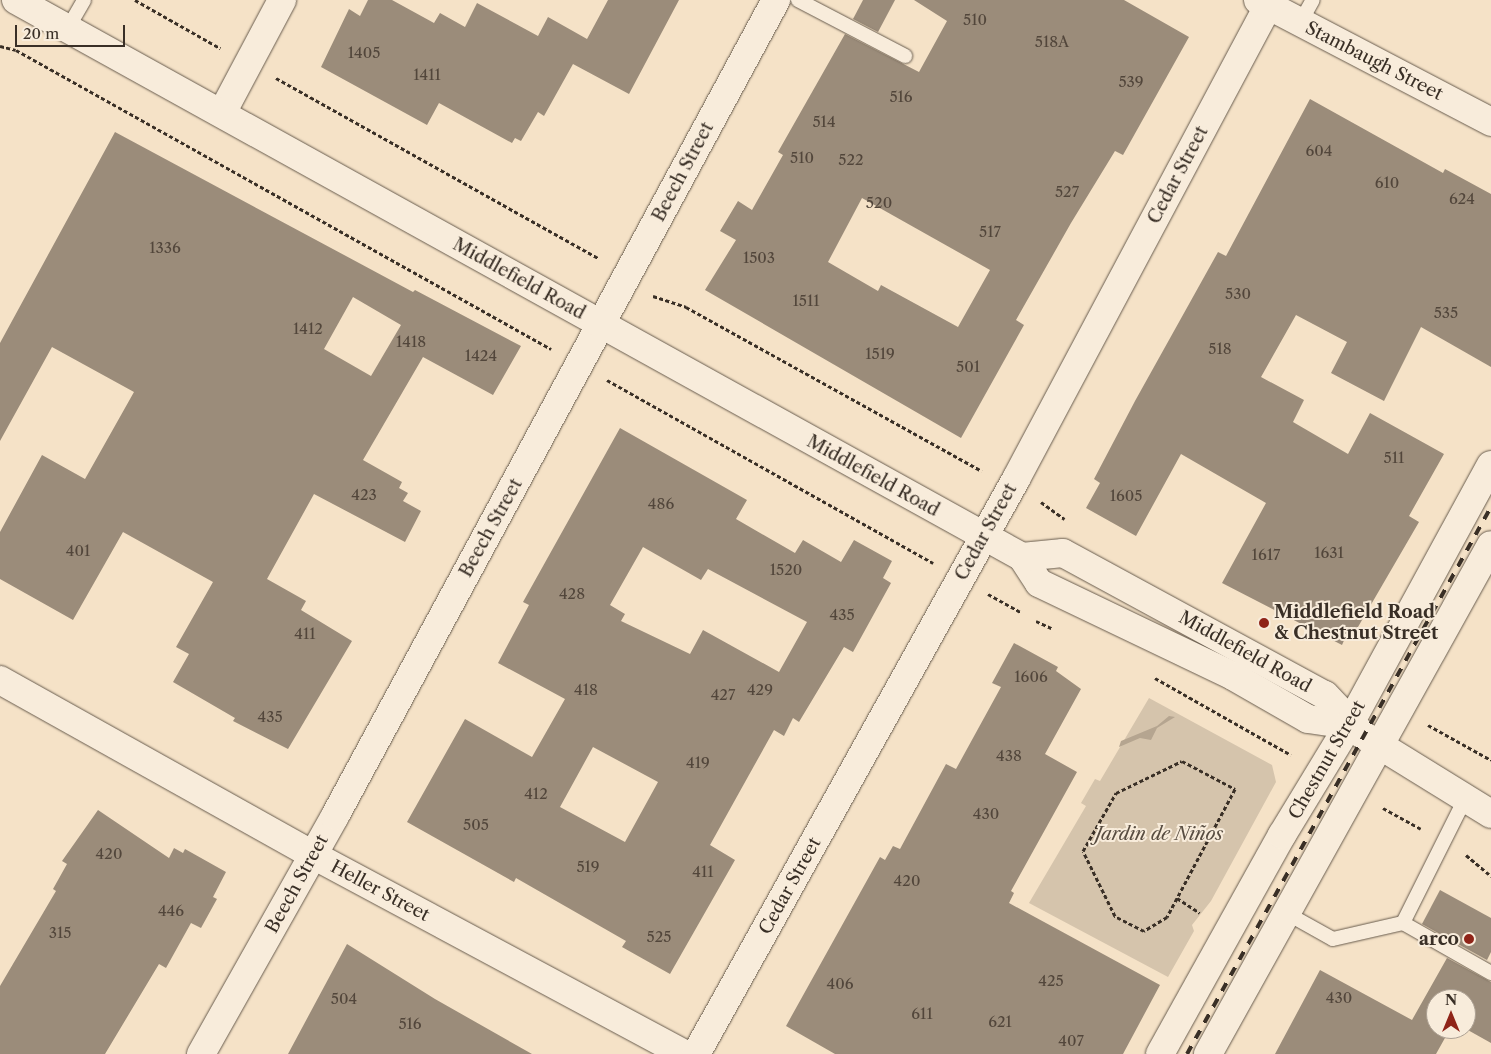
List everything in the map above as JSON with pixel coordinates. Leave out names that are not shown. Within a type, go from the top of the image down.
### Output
[{"type":"street","name":"Middlefield Road","points":[[16,0],[982,537],[1022,557],[1039,583],[1233,676],[1308,719],[1349,725]]},
{"type":"street","points":[[222,113],[282,0]]},
{"type":"street","name":"Beech Street","points":[[201,1054],[313,855],[776,0]]},
{"type":"street","name":"Stambaugh Street","points":[[1263,3],[1307,11],[1491,122]]},
{"type":"street","name":"Cedar Street","points":[[696,1054],[1011,487],[1263,3]]},
{"type":"street","name":"Chestnut Street","points":[[1160,1054],[1282,835],[1349,725],[1491,465]]},
{"type":"street","points":[[1208,1054],[1288,914],[1400,707],[1491,545]]},
{"type":"street","name":"Middlefield Road","points":[[1022,557],[1063,553],[1325,696],[1349,725],[1491,814]]},
{"type":"street","name":"Heller Street","points":[[0,680],[313,855],[684,1054]]},
{"type":"lane","points":[[68,28],[84,0]]},
{"type":"lane","points":[[798,0],[905,56]]},
{"type":"lane","points":[[1403,922],[1465,799]]},
{"type":"lane","points":[[1288,914],[1333,939],[1403,922],[1491,973]]},
{"type":"path","points":[[135,0],[593,254],[653,296],[686,307],[1011,487],[1072,523]]},
{"type":"path","points":[[0,46],[16,50],[1054,629]]},
{"type":"path","points":[[1147,673],[1322,772]]},
{"type":"path","points":[[1400,707],[1491,760]]},
{"type":"path","points":[[1182,761],[1235,790],[1177,898],[1166,917],[1144,931],[1115,916],[1083,851],[1116,793],[1182,761]]},
{"type":"path","points":[[1355,792],[1472,859],[1491,876]]},
{"type":"path","points":[[1177,898],[1205,916]]},
{"type":"green space","name":"Jardin de Niños","points":[[1149,698],[1272,765],[1276,782],[1211,901],[1192,925],[1194,931],[1168,977],[1029,903],[1086,806],[1081,803],[1095,779],[1100,781]]},
{"type":"shaded area","points":[[1169,716],[1175,717],[1157,728],[1151,740],[1140,738],[1119,747],[1121,741],[1157,726]]},
{"type":"building","points":[[368,0],[392,0],[434,23],[440,13],[465,27],[477,3],[538,36],[548,17],[587,39],[608,0],[679,0],[629,94],[573,64],[544,116],[538,112],[521,141],[515,138],[512,143],[439,103],[427,125],[321,67],[349,9],[360,16]]},
{"type":"building","points":[[863,0],[895,0],[878,32],[853,19]]},
{"type":"building","points":[[914,0],[1124,0],[1189,37],[1123,155],[1115,151],[1071,223],[1016,320],[1024,325],[961,438],[705,290],[736,240],[720,231],[738,201],[752,210],[783,155],[778,152],[845,34],[919,72],[947,21]],"holes":[[[862,198],[990,270],[958,327],[881,285],[878,291],[828,262]]]},
{"type":"building","points":[[1310,99],[1443,173],[1445,169],[1491,194],[1491,367],[1421,327],[1384,401],[1331,373],[1347,342],[1296,315],[1261,377],[1304,400],[1293,422],[1348,454],[1370,413],[1444,454],[1409,516],[1419,522],[1351,639],[1346,636],[1342,645],[1222,583],[1266,503],[1181,454],[1136,536],[1086,508],[1100,483],[1094,479],[1135,401],[1218,252],[1226,256]]},
{"type":"building","points":[[115,132],[413,292],[415,290],[521,346],[493,395],[423,357],[363,460],[402,482],[399,488],[408,493],[403,501],[421,511],[405,542],[314,494],[267,579],[306,601],[301,610],[352,641],[288,749],[233,721],[235,718],[173,682],[189,654],[176,647],[213,582],[123,532],[73,620],[0,579],[0,532],[42,455],[85,479],[134,392],[52,347],[0,441],[0,343]],"holes":[[[353,297],[401,325],[371,376],[324,349]]]},
{"type":"building","points":[[620,428],[747,500],[736,519],[795,553],[803,540],[841,562],[854,540],[892,561],[883,578],[891,583],[853,652],[844,647],[799,722],[793,718],[784,736],[774,730],[710,845],[735,860],[670,974],[622,947],[626,941],[516,878],[514,882],[407,822],[465,719],[532,757],[565,699],[498,663],[529,605],[523,602]],"holes":[[[643,547],[701,580],[708,569],[807,622],[779,672],[703,630],[690,654],[621,621],[625,614],[610,605]],[[593,747],[658,782],[625,842],[560,807]]]},
{"type":"building","points":[[1014,643],[1058,667],[1056,671],[1081,689],[1045,754],[1077,772],[1011,891],[1014,893],[1009,903],[1160,985],[1123,1054],[835,1054],[786,1026],[880,857],[885,860],[893,846],[900,849],[946,764],[956,769],[1001,687],[992,683]]},
{"type":"building","points":[[98,810],[169,858],[174,848],[183,853],[185,849],[226,872],[213,897],[217,899],[201,928],[191,923],[166,968],[159,964],[105,1054],[0,1054],[0,986],[56,891],[53,889],[67,864],[62,861]]},
{"type":"building","name":"arco","points":[[1440,890],[1491,918],[1491,952],[1487,960],[1422,924]]},
{"type":"building","points":[[347,944],[435,999],[532,1054],[288,1054]]},
{"type":"building","points":[[1447,958],[1491,982],[1491,1043],[1476,1035],[1476,989],[1430,989]]},
{"type":"building","points":[[1320,970],[1412,1020],[1426,995],[1426,1039],[1444,1039],[1436,1054],[1275,1054]]},
{"type":"railway","points":[[1187,1054],[1491,507]]},
{"type":"place","name":"Middlefield Road & Chestnut Street","points":[[1264,623]]},
{"type":"place","name":"arco","points":[[1469,939]]}]
